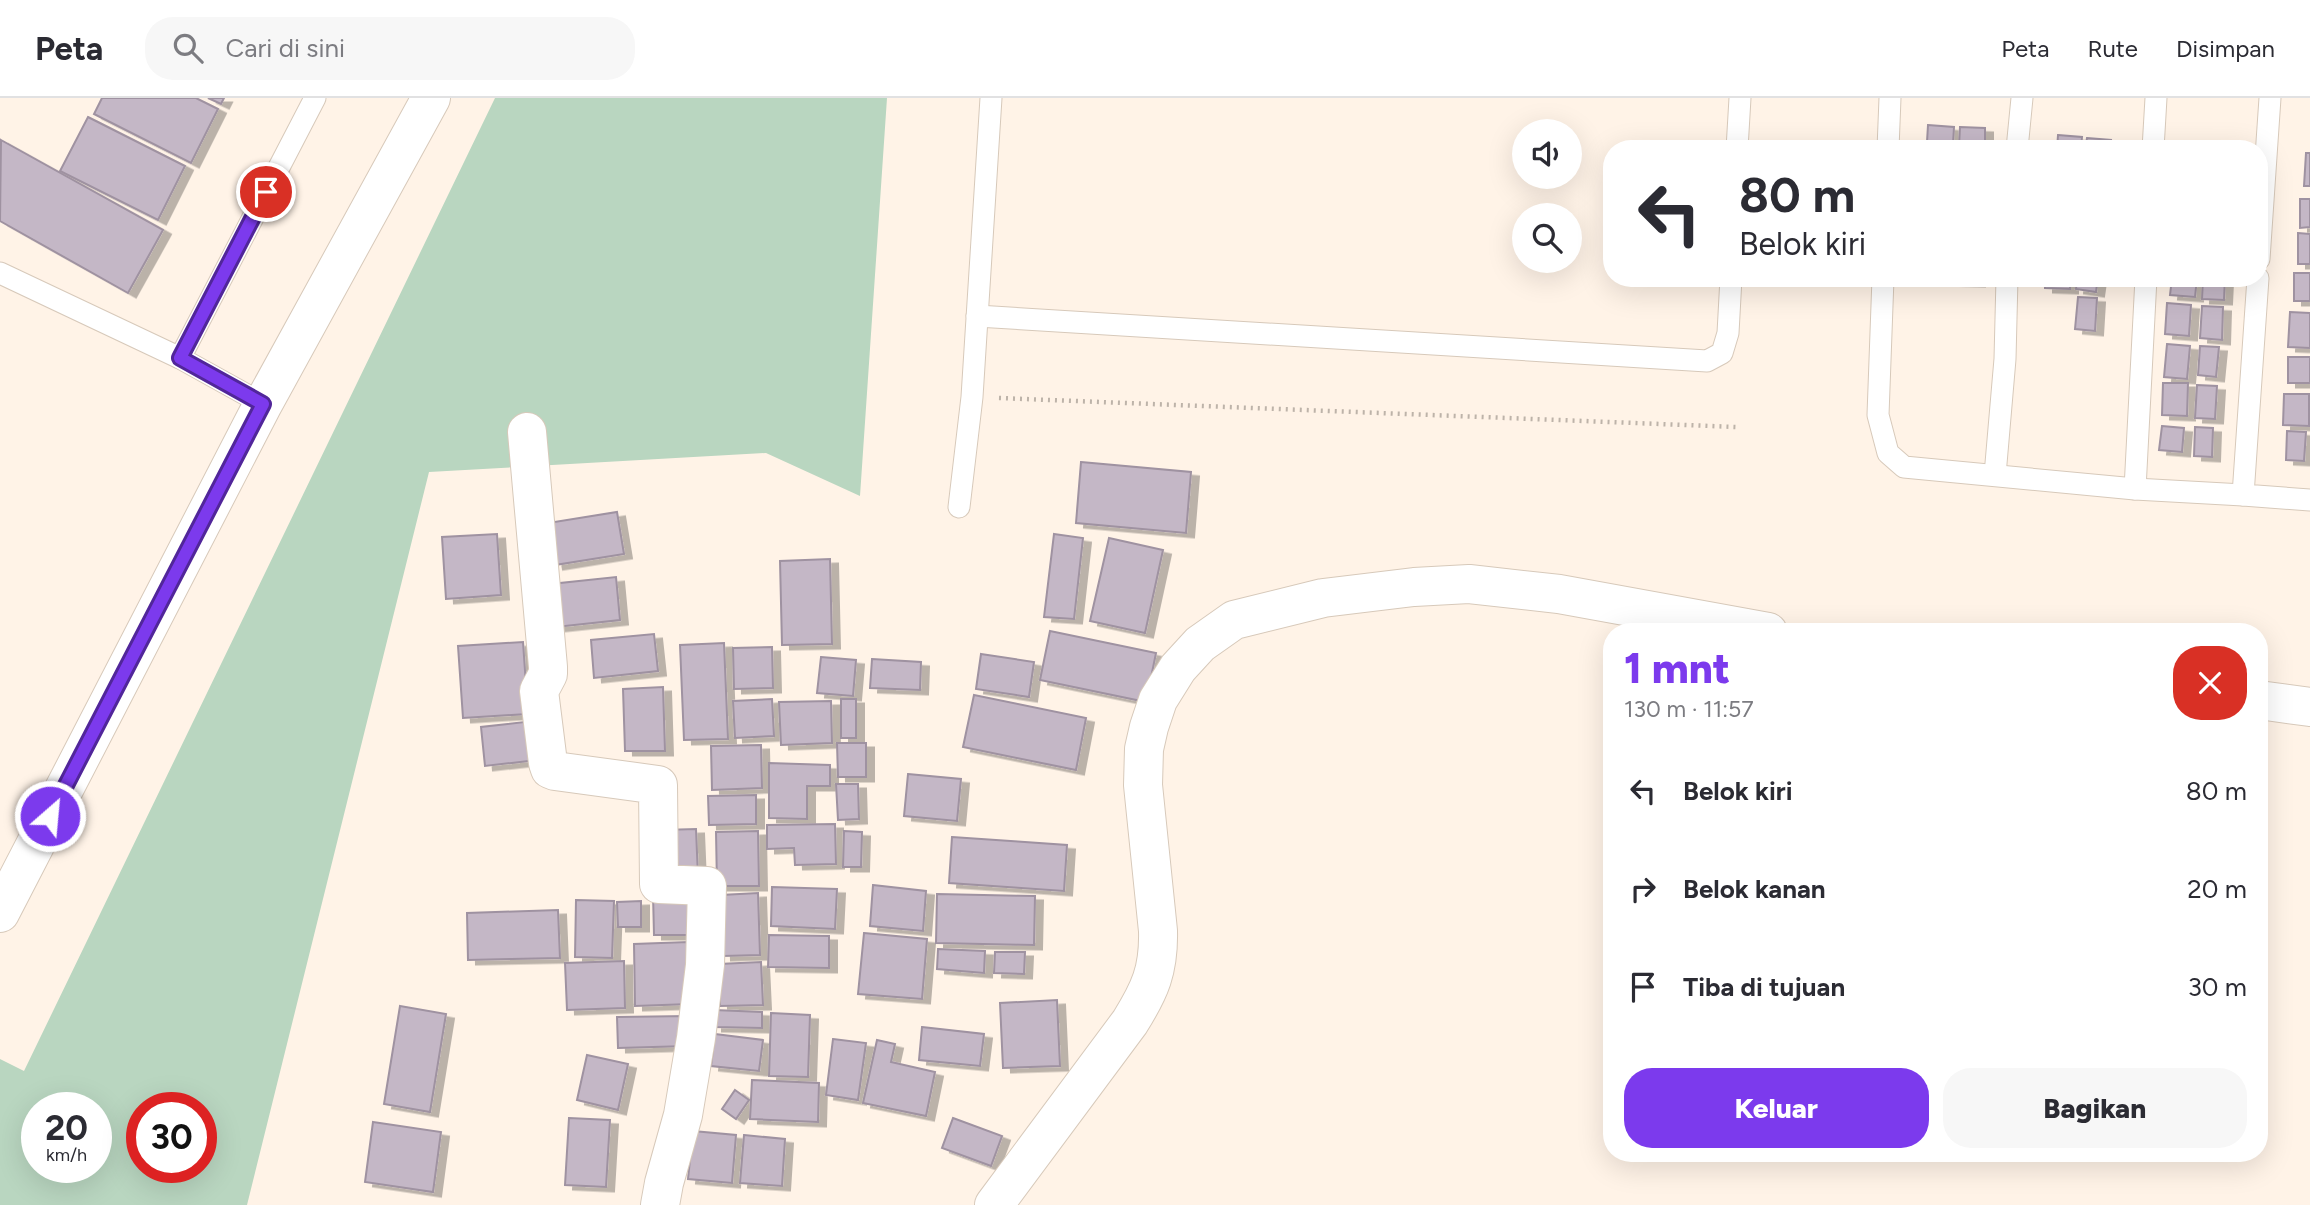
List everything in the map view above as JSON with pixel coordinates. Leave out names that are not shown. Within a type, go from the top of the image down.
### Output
[{"type":"street","points":[[0,914],[263,404],[431,98]]},
{"type":"street","points":[[527,432],[548,667],[546,679],[539,691],[548,764],[550,769],[555,771],[659,785],[659,884],[707,886],[705,965],[696,1038],[683,1115],[660,1205]]},
{"type":"street","points":[[994,1205],[1130,1023],[1155,975],[1159,955],[1143,785],[1144,749],[1149,727],[1165,689],[1178,668],[1213,634],[1234,620],[1323,598],[1414,587],[1469,584],[1559,594],[1718,623]]},
{"type":"street","points":[[2268,702],[2310,707]]},
{"type":"lane","points":[[180,358],[316,98]]},
{"type":"lane","points":[[959,507],[972,397],[991,98]]},
{"type":"lane","points":[[1738,140],[1740,98]]},
{"type":"lane","points":[[1888,140],[1890,98]]},
{"type":"lane","points":[[2018,140],[2022,98]]},
{"type":"lane","points":[[2154,140],[2156,98]]},
{"type":"lane","points":[[2267,140],[2270,98]]},
{"type":"lane","points":[[0,273],[180,358],[263,404]]},
{"type":"lane","points":[[977,316],[1707,361],[1722,354],[1728,333],[1731,287]]},
{"type":"lane","points":[[1883,287],[1878,415],[1888,453],[1904,467],[2135,489],[2310,500]]},
{"type":"lane","points":[[1995,475],[2005,359],[2007,287]]},
{"type":"lane","points":[[2135,489],[2146,287]]},
{"type":"lane","points":[[2243,495],[2257,287]]},
{"type":"path","points":[[972,397],[1736,427]]},
{"type":"green space","points":[[495,98],[887,98],[860,496],[766,453],[429,472],[247,1205],[0,1205],[0,1059],[24,1071]]},
{"type":"building","points":[[102,98],[196,98],[218,109],[191,163],[94,114]]},
{"type":"building","points":[[208,98],[224,98],[221,104]]},
{"type":"building","points":[[88,117],[185,166],[158,220],[60,171]]},
{"type":"building","points":[[1928,125],[1954,127],[1953,140],[1927,140]]},
{"type":"building","points":[[1960,127],[1985,128],[1985,140],[1959,140]]},
{"type":"building","points":[[2058,135],[2082,137],[2082,140],[2058,140]]},
{"type":"building","points":[[1,140],[163,230],[128,293],[0,221]]},
{"type":"building","points":[[2306,153],[2310,153],[2310,186],[2304,186]]},
{"type":"building","points":[[2300,199],[2310,199],[2310,227],[2300,228]]},
{"type":"building","points":[[2298,233],[2310,234],[2310,264],[2298,264]]},
{"type":"building","points":[[2294,273],[2310,273],[2310,301],[2294,301]]},
{"type":"building","points":[[2070,287],[2070,289],[2045,288]]},
{"type":"building","points":[[2076,287],[2097,287],[2096,292]]},
{"type":"building","points":[[2171,287],[2196,287],[2195,297],[2170,295]]},
{"type":"building","points":[[2203,287],[2225,287],[2224,300],[2202,299]]},
{"type":"building","points":[[2078,297],[2097,298],[2095,331],[2075,329]]},
{"type":"building","points":[[2167,303],[2191,305],[2189,336],[2165,334]]},
{"type":"building","points":[[2202,306],[2223,307],[2222,340],[2200,338]]},
{"type":"building","points":[[2290,312],[2310,313],[2310,348],[2288,347]]},
{"type":"building","points":[[2167,344],[2190,346],[2187,379],[2164,377]]},
{"type":"building","points":[[2200,346],[2219,347],[2216,377],[2198,375]]},
{"type":"building","points":[[2288,357],[2310,357],[2310,383],[2288,383]]},
{"type":"building","points":[[2163,383],[2188,383],[2187,416],[2162,415]]},
{"type":"building","points":[[2197,385],[2217,386],[2215,419],[2195,418]]},
{"type":"building","points":[[2284,394],[2309,394],[2309,426],[2283,425]]},
{"type":"building","points":[[2162,426],[2184,428],[2182,452],[2159,450]]},
{"type":"building","points":[[2195,427],[2213,428],[2212,457],[2194,456]]},
{"type":"building","points":[[2287,431],[2306,432],[2304,461],[2286,460]]},
{"type":"building","points":[[1081,462],[1191,472],[1186,533],[1076,523]]},
{"type":"building","points":[[617,512],[624,554],[555,565],[548,523]]},
{"type":"building","points":[[497,534],[501,595],[446,599],[442,537]]},
{"type":"building","points":[[1054,534],[1083,538],[1074,619],[1044,617]]},
{"type":"building","points":[[1109,538],[1163,550],[1145,633],[1090,621]]},
{"type":"building","points":[[830,559],[832,644],[782,645],[780,561]]},
{"type":"building","points":[[616,577],[620,620],[556,627],[551,584]]},
{"type":"building","points":[[1050,631],[1156,653],[1146,702],[1040,680]]},
{"type":"building","points":[[654,634],[658,671],[594,678],[591,640]]},
{"type":"building","points":[[523,642],[528,714],[463,718],[458,646]]},
{"type":"building","points":[[724,643],[728,739],[684,740],[680,645]]},
{"type":"building","points":[[772,647],[773,688],[734,689],[733,648]]},
{"type":"building","points":[[981,654],[1034,662],[1029,697],[976,689]]},
{"type":"building","points":[[821,657],[856,660],[853,696],[817,693]]},
{"type":"building","points":[[872,659],[921,662],[920,690],[870,688]]},
{"type":"building","points":[[663,687],[665,751],[625,751],[623,689]]},
{"type":"building","points":[[974,695],[1086,718],[1076,770],[963,747]]},
{"type":"building","points":[[772,699],[774,736],[735,738],[733,701]]},
{"type":"building","points":[[841,699],[856,699],[856,738],[841,738]]},
{"type":"building","points":[[831,701],[832,743],[781,745],[779,702]]},
{"type":"building","points":[[533,721],[537,760],[485,766],[481,727]]},
{"type":"building","points":[[837,743],[866,743],[866,777],[838,777]]},
{"type":"building","points":[[761,745],[762,788],[712,790],[711,746]]},
{"type":"building","points":[[769,763],[830,765],[830,786],[807,786],[807,819],[769,818]]},
{"type":"building","points":[[908,774],[961,779],[957,821],[904,816]]},
{"type":"building","points":[[836,784],[858,784],[859,819],[838,820]]},
{"type":"building","points":[[756,795],[756,824],[709,825],[708,796]]},
{"type":"building","points":[[835,824],[836,864],[795,865],[794,848],[767,849],[767,825]]},
{"type":"building","points":[[696,829],[698,877],[664,876],[663,830]]},
{"type":"building","points":[[758,831],[759,886],[717,886],[716,832]]},
{"type":"building","points":[[844,831],[862,832],[861,867],[843,867]]},
{"type":"building","points":[[952,837],[1067,845],[1064,891],[949,883]]},
{"type":"building","points":[[873,885],[926,891],[923,931],[870,926]]},
{"type":"building","points":[[772,887],[837,889],[835,929],[771,926]]},
{"type":"building","points":[[695,893],[696,935],[654,935],[653,894]]},
{"type":"building","points":[[758,893],[760,955],[723,956],[721,895]]},
{"type":"building","points":[[937,894],[1035,896],[1034,945],[936,943]]},
{"type":"building","points":[[576,900],[614,901],[612,958],[575,957]]},
{"type":"building","points":[[641,901],[641,927],[618,927],[617,902]]},
{"type":"building","points":[[558,910],[560,958],[468,960],[467,913]]},
{"type":"building","points":[[864,933],[927,939],[922,999],[858,994]]},
{"type":"building","points":[[769,935],[829,936],[829,968],[768,967]]},
{"type":"building","points":[[688,942],[690,1004],[635,1006],[634,944]]},
{"type":"building","points":[[938,949],[985,951],[984,973],[937,969]]},
{"type":"building","points":[[995,952],[1025,952],[1024,974],[994,973]]},
{"type":"building","points":[[624,961],[625,1008],[567,1010],[565,963]]},
{"type":"building","points":[[761,962],[763,1005],[720,1006],[719,964]]},
{"type":"building","points":[[1057,1000],[1060,1066],[1003,1068],[1000,1003]]},
{"type":"building","points":[[400,1006],[446,1014],[430,1112],[384,1104]]},
{"type":"building","points":[[714,1010],[762,1012],[762,1028],[714,1027]]},
{"type":"building","points":[[771,1013],[810,1015],[808,1077],[769,1076]]},
{"type":"building","points":[[688,1016],[688,1046],[618,1048],[617,1017]]},
{"type":"building","points":[[922,1027],[984,1034],[980,1066],[919,1060]]},
{"type":"building","points":[[715,1034],[763,1040],[759,1071],[711,1066]]},
{"type":"building","points":[[833,1039],[866,1043],[858,1100],[826,1095]]},
{"type":"building","points":[[877,1040],[895,1044],[891,1062],[935,1072],[926,1116],[863,1103]]},
{"type":"building","points":[[587,1055],[628,1064],[618,1110],[577,1100]]},
{"type":"building","points":[[752,1080],[819,1083],[818,1122],[750,1119]]},
{"type":"building","points":[[735,1090],[749,1100],[736,1119],[722,1109]]},
{"type":"building","points":[[569,1118],[610,1120],[606,1187],[565,1185]]},
{"type":"building","points":[[953,1118],[1002,1136],[991,1166],[942,1148]]},
{"type":"building","points":[[373,1122],[441,1132],[433,1192],[365,1182]]},
{"type":"building","points":[[693,1131],[736,1135],[732,1183],[688,1179]]},
{"type":"building","points":[[744,1135],[785,1139],[782,1186],[740,1183]]},
{"type":"route","points":[[50,816],[263,404],[180,358],[266,192]]}]
